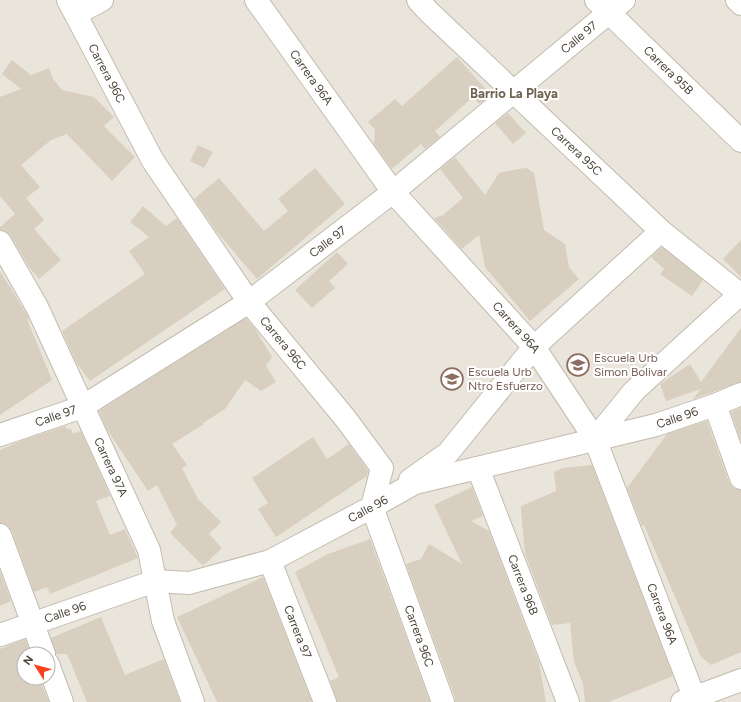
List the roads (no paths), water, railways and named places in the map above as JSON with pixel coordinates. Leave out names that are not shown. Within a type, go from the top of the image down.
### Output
[{"type":"street","points":[[72,7],[102,0]]},
{"type":"street","name":"Carrera 96A","points":[[256,0],[393,192],[534,347],[595,439],[691,700]]},
{"type":"street","name":"Carrera 95C","points":[[418,0],[514,93],[661,231],[740,294]]},
{"type":"street","points":[[737,0],[741,4]]},
{"type":"street","name":"Calle 97","points":[[0,435],[82,407],[249,302],[393,192],[514,93],[610,4]]},
{"type":"street","name":"Carrera 95B","points":[[610,4],[741,141]]},
{"type":"street","name":"Carrera 96C","points":[[72,7],[153,161],[249,302],[345,418],[382,468],[372,507],[443,702]]},
{"type":"street","points":[[372,507],[448,453],[534,347],[661,231]]},
{"type":"street","name":"Carrera 97A","points":[[0,242],[37,308],[148,550],[164,621],[193,702]]},
{"type":"street","points":[[595,439],[634,391],[740,294]]},
{"type":"street","name":"Calle 96","points":[[0,635],[155,581],[189,582],[270,561],[414,483],[656,425],[715,405],[741,394]]},
{"type":"street","points":[[715,405],[741,478]]},
{"type":"street","name":"Carrera 96B","points":[[478,468],[568,702]]},
{"type":"street","points":[[0,535],[41,646]]},
{"type":"street","name":"Carrera 97","points":[[270,561],[325,702]]},
{"type":"street","points":[[691,700],[741,680]]},
{"type":"street","points":[[56,686],[62,702]]},
{"type":"place","name":"Escuela Urb Simon Bolivar","points":[[578,365]]},
{"type":"place","name":"Escuela Urb Ntro Esfuerzo","points":[[452,379]]},
{"type":"district","name":"Barrio La Playa","points":[[514,93]]}]
